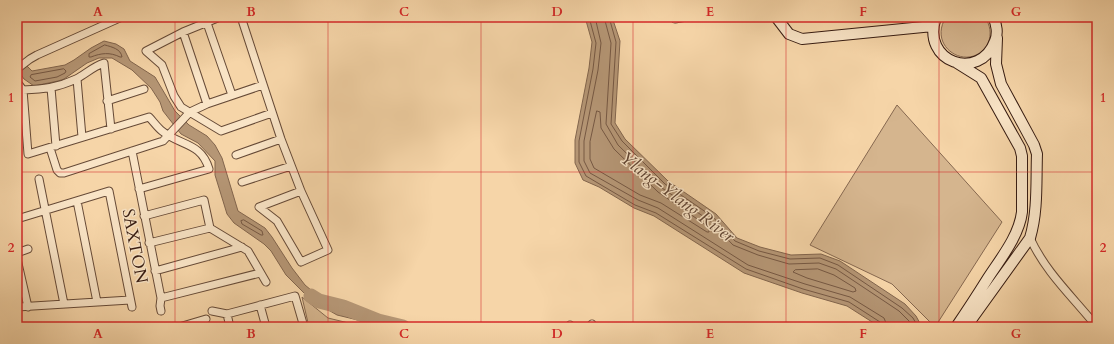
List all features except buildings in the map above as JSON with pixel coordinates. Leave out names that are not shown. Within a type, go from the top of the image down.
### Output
[{"type":"main road","points":[[776,17],[789,34],[802,39],[935,21],[934,41],[941,54],[981,78],[1020,148],[1022,163],[1022,212],[1021,221],[1002,258],[956,327]]},
{"type":"main road","points":[[966,327],[1030,238],[1036,212],[1037,154],[1034,144],[1001,84],[996,64],[997,28],[993,17]]},
{"type":"main road","points":[[957,63],[968,64],[987,56],[993,48],[997,38]]},
{"type":"street","points":[[17,69],[30,58],[122,17]]},
{"type":"street","points":[[220,17],[183,32],[146,51],[162,65],[181,107],[221,131],[272,113]]},
{"type":"street","points":[[241,17],[291,166],[328,250],[301,262],[277,222],[259,207],[301,191]]},
{"type":"street","points":[[675,19],[686,17]]},
{"type":"street","points":[[206,23],[232,95]]},
{"type":"street","points":[[183,32],[207,104]]},
{"type":"street","points":[[23,90],[51,88],[77,79],[95,66],[104,63],[111,129]]},
{"type":"street","points":[[77,79],[82,137]]},
{"type":"street","points":[[17,82],[23,90],[28,154],[149,117],[161,131],[192,146],[199,151],[206,161],[208,169],[139,189]]},
{"type":"street","points":[[51,88],[53,147],[57,170],[60,173],[64,173],[163,141],[190,112],[207,104],[263,85]]},
{"type":"street","points":[[108,101],[144,89]]},
{"type":"street","points":[[236,155],[281,139]]},
{"type":"street","points":[[132,151],[161,298],[161,311]]},
{"type":"street","points":[[242,182],[291,166]]},
{"type":"street","points":[[39,179],[64,304]]},
{"type":"street","name":"SAXTON","points":[[77,201],[109,191],[131,303],[97,302]]},
{"type":"street","points":[[144,216],[204,200],[210,228]]},
{"type":"street","points":[[17,219],[77,201],[97,302],[17,307]]},
{"type":"street","points":[[149,243],[210,228],[248,251],[266,282]]},
{"type":"street","points":[[1030,238],[1049,272],[1097,327]]},
{"type":"street","points":[[155,271],[242,247]]},
{"type":"street","points":[[17,253],[28,249]]},
{"type":"street","points":[[17,259],[28,306]]},
{"type":"street","points":[[161,298],[260,273]]},
{"type":"street","points":[[212,311],[227,314],[295,296],[304,327]]},
{"type":"street","points":[[260,305],[266,327]]},
{"type":"street","points":[[227,314],[230,327]]},
{"type":"street","points":[[179,327],[191,325],[206,319]]},
{"type":"shaded area","points":[[946,17],[985,17],[989,26],[990,36],[988,43],[981,52],[972,57],[962,57],[954,54],[946,47],[942,39],[941,29]]},
{"type":"shaded area","points":[[897,105],[1002,222],[935,327],[892,284],[810,245]]},
{"type":"shaded area","points":[[302,297],[328,318],[365,327],[309,327]]},
{"type":"water","name":"Ylang-Ylang River","points":[[585,17],[612,17],[620,41],[615,123],[625,139],[668,181],[716,214],[737,238],[760,247],[791,255],[821,254],[840,261],[905,304],[916,316],[922,327],[880,327],[847,306],[802,293],[744,273],[654,216],[634,208],[599,187],[583,180],[575,163],[575,140],[589,68],[592,42]]},
{"type":"water","points":[[104,41],[116,44],[124,49],[130,61],[155,77],[175,111],[189,125],[207,136],[215,145],[222,158],[238,211],[265,228],[305,285],[329,303],[345,310],[415,327],[386,327],[337,315],[311,300],[286,275],[271,251],[264,244],[234,223],[227,214],[215,175],[215,161],[198,143],[181,134],[163,111],[160,102],[151,88],[132,70],[112,58],[99,58],[87,63],[64,79],[34,86],[24,79],[17,69],[17,56],[32,71],[65,65]]},
{"type":"waterway","points":[[311,296],[319,301],[343,307],[378,321],[403,327]]}]
